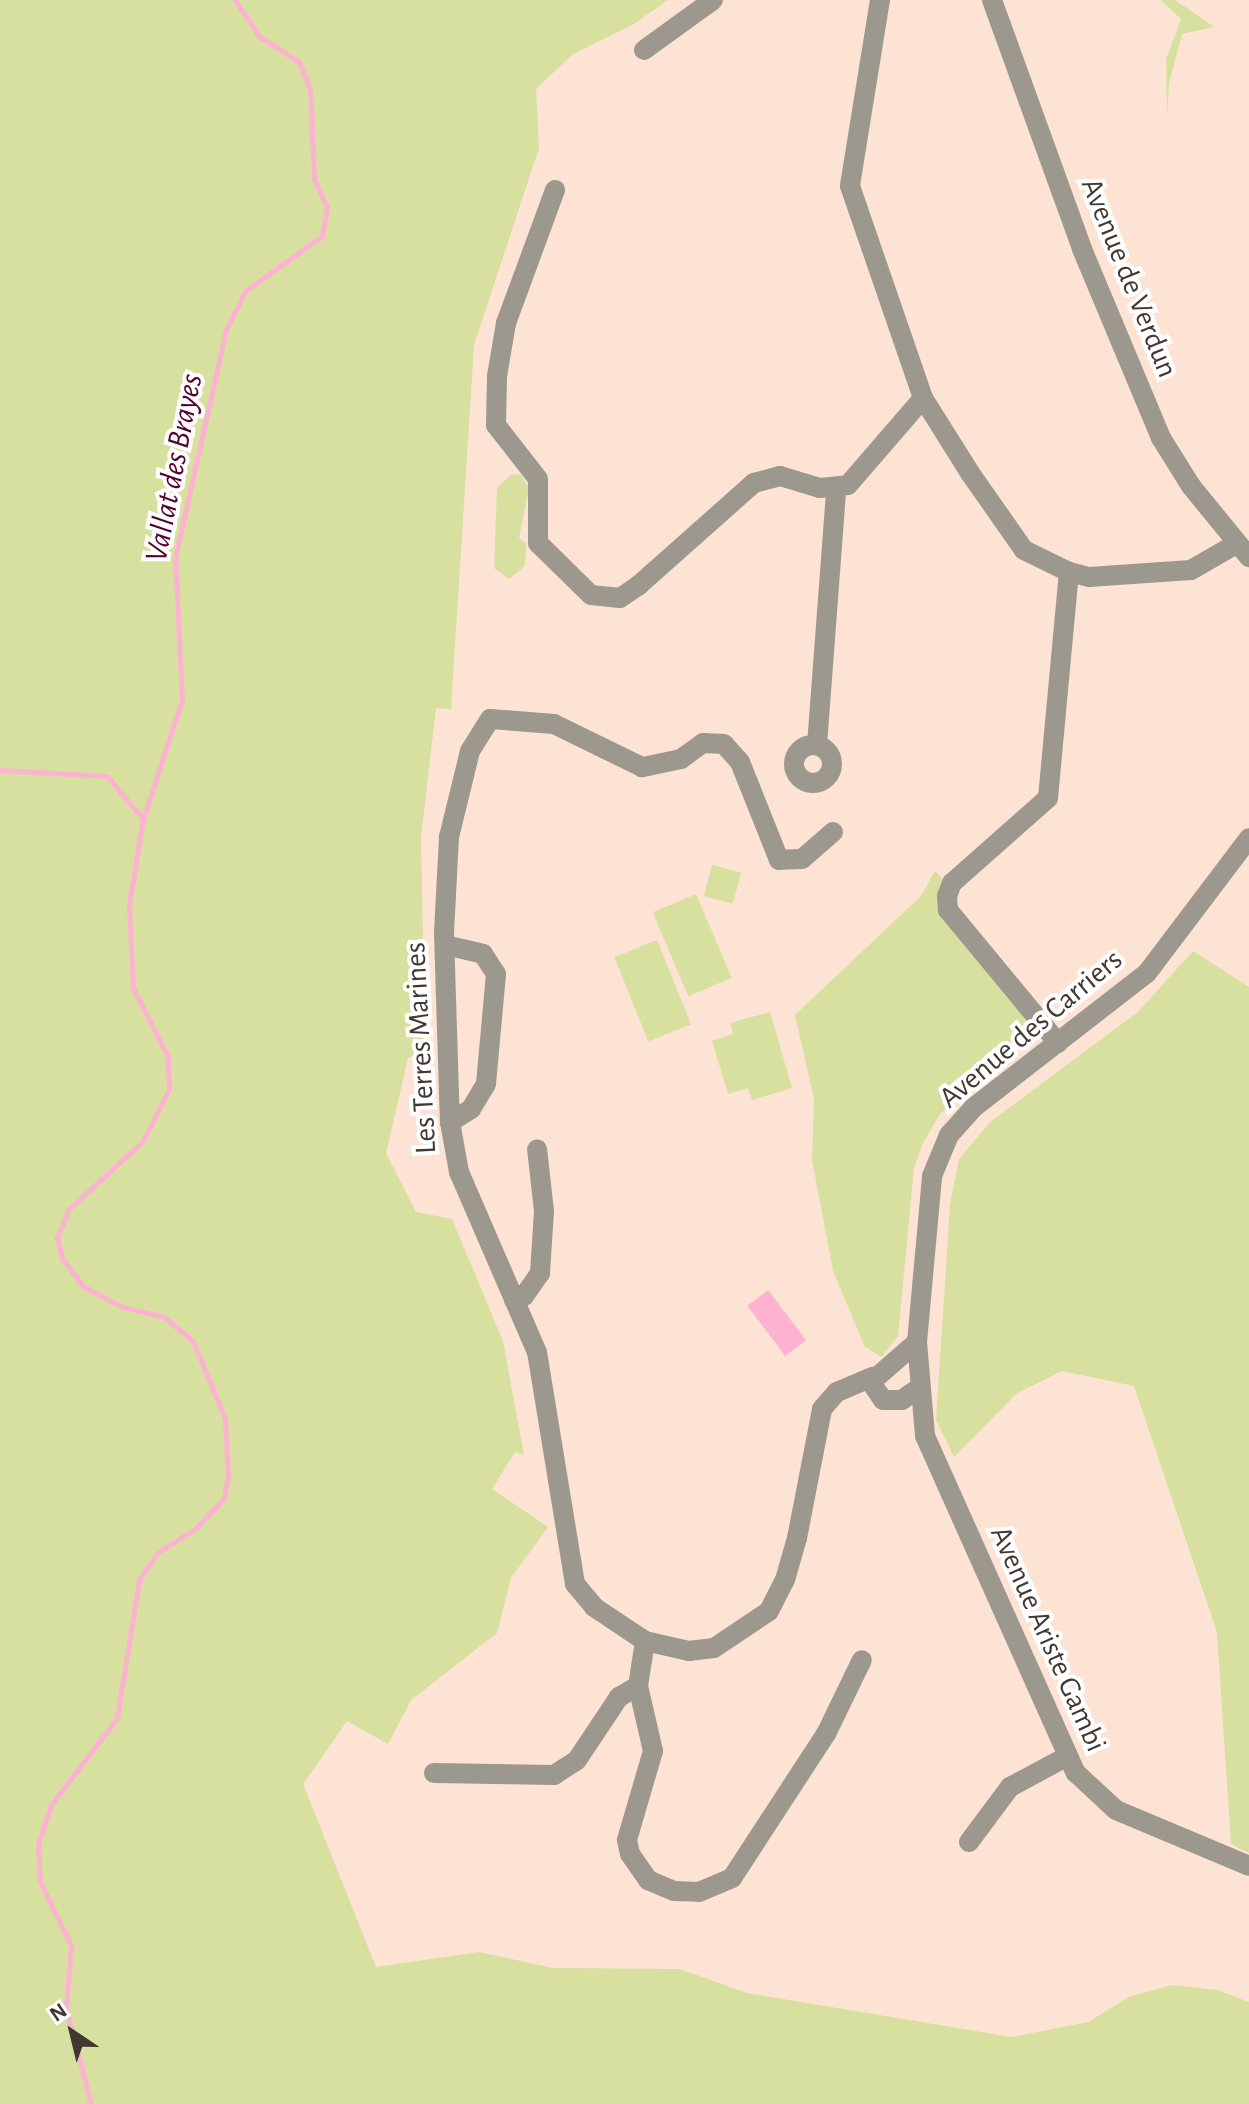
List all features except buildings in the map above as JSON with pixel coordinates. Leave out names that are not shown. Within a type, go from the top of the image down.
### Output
[{"type":"street","points":[[644,50],[713,0]]},
{"type":"street","points":[[880,0],[850,186],[923,398],[1014,539],[1039,560],[1089,577],[1191,570],[1243,550]]},
{"type":"street","name":"Avenue de Verdun","points":[[992,0],[1082,249],[1161,438],[1243,550]]},
{"type":"street","points":[[555,190],[506,323],[497,376],[496,425],[538,479],[538,543],[548,558],[591,595],[620,598],[754,483],[780,476],[836,490],[857,478],[923,398]]},
{"type":"street","points":[[817,745],[836,490]]},
{"type":"street","points":[[1058,1043],[948,910],[947,896],[952,883],[1048,798],[1069,572]]},
{"type":"street","name":"Les Terres Marines","points":[[833,832],[802,859],[779,860],[740,762],[724,744],[703,743],[681,759],[642,767],[554,724],[490,719],[470,751],[449,837],[445,945],[450,1122],[459,1172],[545,1380],[577,1591],[645,1641],[689,1651],[714,1648],[769,1611],[785,1580],[827,1400],[873,1377]]},
{"type":"street","name":"Avenue des Carriers","points":[[919,1383],[917,1342],[932,1176],[940,1150],[973,1108],[1147,973],[1249,838]]},
{"type":"street","points":[[445,945],[483,954],[496,974],[486,1084],[471,1109],[450,1122]]},
{"type":"street","points":[[514,1300],[524,1296],[540,1273],[544,1211],[537,1149]]},
{"type":"street","points":[[895,1365],[909,1366],[919,1383],[902,1400],[883,1400],[873,1389],[873,1377],[895,1365],[917,1342]]},
{"type":"street","name":"Avenue Ariste Gambi","points":[[919,1383],[925,1436],[1066,1757],[1089,1791],[1116,1810],[1249,1866]]},
{"type":"street","name":"Les Terres Marines","points":[[819,1432],[843,1403],[869,1395],[883,1400]]},
{"type":"street","points":[[645,1641],[638,1686],[653,1751],[627,1840],[630,1854],[648,1880],[674,1891],[699,1892],[732,1878],[826,1734],[862,1660]]},
{"type":"street","points":[[434,1773],[554,1775],[577,1760],[619,1697],[638,1686]]},
{"type":"street","points":[[969,1842],[1010,1787],[1066,1757]]},
{"type":"green space","points":[[0,0],[668,0],[634,24],[573,54],[536,89],[539,148],[474,345],[451,709],[436,708],[421,837],[425,1052],[408,1058],[386,1153],[416,1212],[452,1219],[503,1341],[524,1455],[515,1452],[492,1489],[548,1527],[511,1578],[497,1633],[411,1700],[388,1744],[347,1721],[303,1784],[376,1967],[479,1952],[553,1968],[680,1969],[747,1993],[1012,2037],[1088,2022],[1131,1996],[1172,1985],[1217,1990],[1249,2002],[1249,2104],[0,2104]]},
{"type":"green space","points":[[1161,0],[1175,0],[1214,27],[1182,34],[1169,83],[1167,118],[1166,59],[1181,19]]},
{"type":"green space","points":[[512,474],[521,475],[529,488],[519,538],[526,543],[525,566],[509,579],[494,568],[497,488]]},
{"type":"green space","points":[[712,865],[741,873],[733,904],[704,896]]},
{"type":"green space","points":[[935,871],[942,879],[937,895],[943,917],[1038,1032],[940,1114],[923,1143],[914,1168],[898,1336],[882,1357],[865,1347],[833,1271],[812,1160],[814,1099],[795,1015],[921,896]]},
{"type":"green space","points":[[696,894],[732,978],[688,996],[653,912]]},
{"type":"green space","points":[[657,940],[691,1024],[648,1042],[614,957]]},
{"type":"green space","points":[[1193,951],[1249,987],[1249,1853],[1231,1844],[1217,1632],[1134,1386],[1062,1371],[1017,1393],[954,1457],[936,1420],[950,1205],[959,1159],[990,1122],[1138,1012]]},
{"type":"green space","points":[[770,1012],[792,1088],[752,1100],[748,1088],[728,1094],[712,1041],[733,1034],[730,1023]]},
{"type":"shaded area","points":[[768,1290],[806,1340],[785,1356],[747,1306]]},
{"type":"waterway","name":"Vallat des Brayes","points":[[91,2104],[66,2009],[71,1945],[40,1882],[38,1845],[51,1805],[117,1718],[139,1580],[158,1552],[195,1529],[224,1498],[228,1475],[225,1419],[193,1341],[164,1317],[120,1306],[83,1286],[62,1258],[57,1238],[69,1209],[143,1141],[169,1089],[168,1057],[133,988],[129,905],[143,819],[182,699],[175,558],[226,330],[245,291],[322,236],[327,208],[314,179],[310,89],[299,62],[259,36],[235,0]]},
{"type":"waterway","points":[[0,770],[107,776],[143,819]]}]
